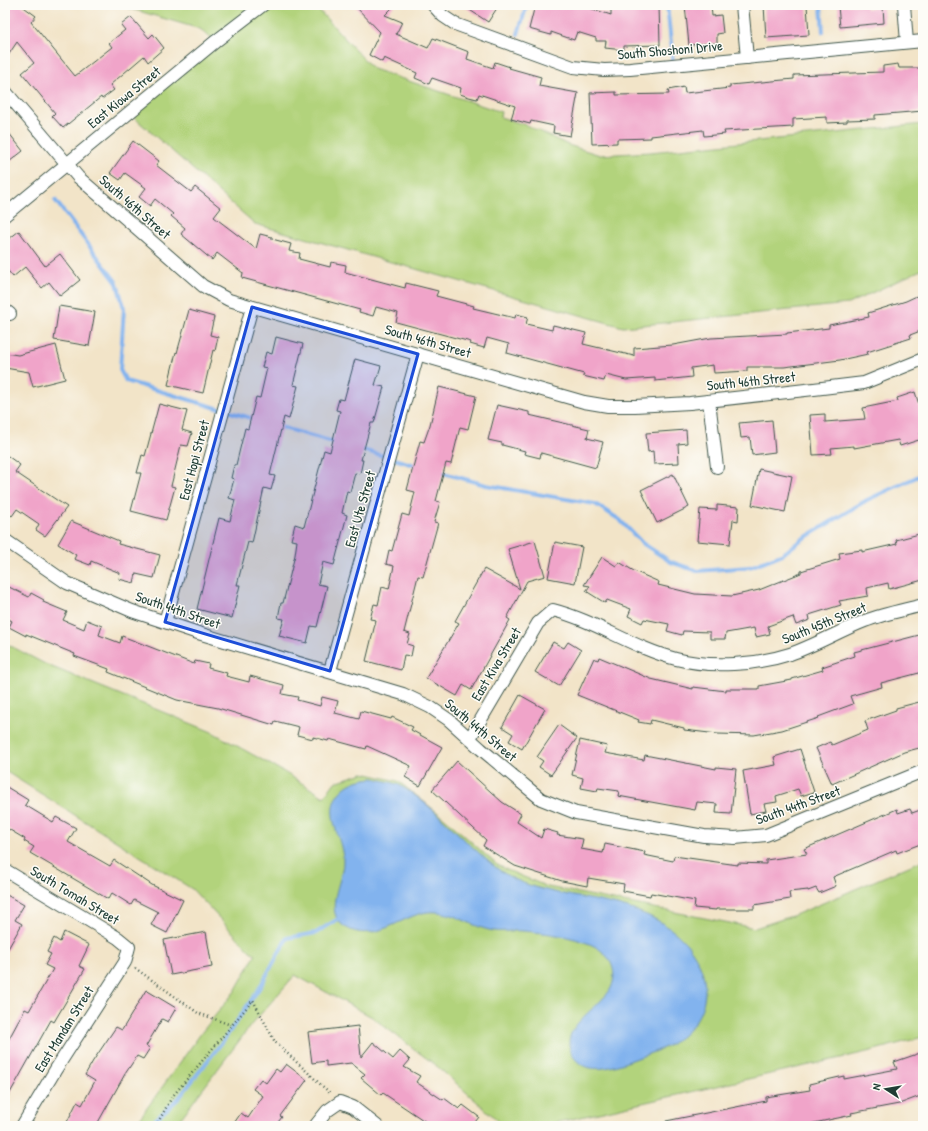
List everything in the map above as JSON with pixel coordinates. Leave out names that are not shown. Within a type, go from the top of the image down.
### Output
[{"type":"street","name":"East Kiowa Street","points":[[5,215],[216,41],[263,5]]},
{"type":"street","name":"South Shoshoni Drive","points":[[433,5],[443,16],[456,24],[573,67],[604,70],[630,70],[923,41]]},
{"type":"street","points":[[742,5],[747,58]]},
{"type":"street","points":[[904,5],[907,42]]},
{"type":"street","name":"South 46th Street","points":[[5,91],[78,177],[203,286],[229,300],[252,307],[584,402],[608,406],[635,406],[710,401],[864,383],[923,359]]},
{"type":"street","name":"East Hopi Street","points":[[165,622],[252,307]]},
{"type":"street","name":"East Ute Street","points":[[330,671],[418,354]]},
{"type":"street","points":[[710,401],[717,467]]},
{"type":"street","name":"South 44th Street","points":[[5,540],[67,583],[132,611],[403,694],[430,707],[449,720],[481,749],[541,798],[576,813],[712,836],[735,838],[766,836],[923,772]]},
{"type":"street","name":"South 45th Street","points":[[553,610],[570,614],[638,646],[677,659],[712,663],[755,662],[790,654],[865,621],[923,605]]},
{"type":"street","name":"East Kiva Street","points":[[470,738],[538,623],[553,610]]},
{"type":"street","name":"South Tomah Street","points":[[5,870],[118,938],[129,948]]},
{"type":"street","name":"East Mandan Street","points":[[22,1126],[56,1068],[125,962],[129,948]]},
{"type":"street","points":[[315,1126],[327,1111],[340,1102],[353,1107],[377,1126]]},
{"type":"path","points":[[125,962],[198,1013],[231,1025]]},
{"type":"path","points":[[156,1126],[172,1098],[253,1000],[275,1042],[340,1102]]},
{"type":"highlighted area","points":[[252,307],[418,354],[330,671],[165,622]]},
{"type":"green space","points":[[118,5],[314,5],[373,69],[501,112],[500,117],[526,125],[568,145],[600,155],[651,152],[923,124],[923,269],[848,304],[623,327],[255,224],[129,113],[216,41],[200,29]]},
{"type":"green space","points":[[5,643],[47,665],[212,732],[284,772],[324,797],[335,782],[363,773],[398,781],[447,820],[496,864],[548,887],[755,928],[795,915],[923,860],[923,1037],[867,1052],[541,1126],[504,1126],[438,1067],[372,1017],[295,975],[251,1025],[175,1126],[134,1126],[202,1032],[235,991],[256,954],[250,951],[192,889],[5,771]]},
{"type":"water","points":[[374,778],[398,785],[419,798],[490,862],[514,879],[558,893],[627,908],[648,916],[668,927],[686,943],[702,969],[705,983],[705,996],[695,1022],[686,1033],[664,1048],[617,1065],[597,1069],[590,1068],[579,1063],[572,1054],[569,1044],[570,1035],[575,1026],[599,1003],[611,988],[614,975],[613,969],[608,957],[598,948],[576,939],[559,935],[523,931],[489,930],[452,915],[436,912],[418,914],[388,927],[367,933],[356,932],[345,927],[338,921],[334,905],[343,862],[333,816],[333,807],[336,798],[349,784]]},
{"type":"building","points":[[5,5],[21,5],[36,16],[31,22],[75,76],[112,47],[109,43],[125,30],[121,25],[131,17],[149,38],[153,34],[164,48],[148,62],[144,56],[110,85],[114,90],[102,99],[101,97],[63,128],[52,116],[55,113],[22,73],[34,63],[17,42],[5,60]]},
{"type":"building","points":[[354,5],[395,5],[385,15],[402,22],[396,34],[428,48],[433,38],[469,52],[467,59],[493,68],[495,62],[510,67],[509,68],[541,77],[539,86],[578,93],[570,136],[553,133],[554,126],[531,121],[530,124],[511,119],[515,106],[479,94],[477,99],[460,94],[461,88],[432,78],[429,84],[415,78],[417,73],[384,58],[382,62],[369,55],[380,32]]},
{"type":"building","points":[[462,5],[499,5],[488,22]]},
{"type":"building","points":[[535,5],[580,5],[611,15],[611,6],[639,9],[639,5],[659,5],[660,45],[624,46],[624,50],[605,48],[606,41],[596,41],[596,38],[577,32],[574,40],[551,32],[551,35],[529,29]]},
{"type":"building","points":[[685,5],[711,5],[712,16],[721,15],[723,33],[717,34],[717,43],[689,45]]},
{"type":"building","points":[[764,5],[807,5],[809,35],[766,38]]},
{"type":"building","points":[[866,5],[866,9],[883,7],[884,23],[840,27],[838,6]]},
{"type":"building","points":[[898,64],[899,68],[923,68],[923,111],[875,115],[875,119],[847,120],[847,122],[827,123],[827,117],[793,119],[793,127],[724,131],[725,134],[704,136],[703,130],[651,136],[651,138],[617,139],[617,143],[592,144],[590,93],[616,92],[616,95],[669,94],[668,90],[684,87],[685,93],[730,88],[730,85],[794,79],[794,75],[883,72],[883,66]]},
{"type":"building","points":[[5,128],[23,151],[5,165]]},
{"type":"building","points":[[133,141],[159,161],[156,165],[191,192],[195,187],[221,208],[214,217],[256,249],[260,234],[272,237],[272,239],[291,244],[289,251],[300,253],[299,259],[330,267],[331,262],[346,265],[345,272],[405,288],[406,283],[438,291],[436,296],[474,306],[473,308],[515,318],[516,314],[528,317],[526,324],[552,330],[553,325],[586,333],[583,344],[634,356],[634,348],[673,345],[711,338],[787,334],[829,328],[829,325],[869,317],[868,313],[906,301],[923,293],[923,330],[910,335],[911,338],[867,352],[868,354],[840,360],[784,367],[747,367],[747,371],[714,373],[713,365],[691,368],[692,377],[655,381],[655,378],[626,380],[606,375],[604,381],[583,376],[584,374],[507,353],[509,344],[487,338],[484,348],[470,344],[471,342],[396,322],[398,313],[376,307],[373,316],[359,312],[360,310],[242,278],[243,273],[217,253],[212,260],[181,234],[185,228],[171,216],[173,214],[155,199],[150,206],[139,197],[146,188],[125,173],[120,180],[110,173]]},
{"type":"building","points":[[19,231],[45,266],[60,254],[80,280],[60,296],[49,282],[42,288],[25,267],[13,277],[5,267],[5,242]]},
{"type":"building","points":[[59,306],[95,312],[89,346],[54,340]]},
{"type":"building","points":[[189,310],[214,317],[210,335],[218,337],[215,351],[213,350],[203,393],[168,385]]},
{"type":"building","points":[[276,337],[303,344],[293,385],[298,386],[289,419],[284,417],[270,475],[275,476],[271,490],[264,488],[252,543],[248,542],[237,585],[240,585],[232,618],[197,609],[219,518],[230,521],[235,500],[229,498],[234,479],[231,478],[234,465],[236,465],[245,428],[248,429],[256,397],[260,398],[267,368],[262,367],[266,352],[272,354]]},
{"type":"building","points":[[56,345],[65,379],[33,387],[29,372],[5,368],[5,353],[18,355]]},
{"type":"building","points":[[355,359],[381,366],[375,385],[384,387],[374,423],[371,423],[361,460],[363,460],[360,474],[355,473],[350,492],[347,491],[342,513],[347,515],[334,565],[323,562],[318,584],[327,586],[317,627],[311,626],[307,643],[279,636],[284,619],[278,618],[295,555],[297,541],[291,540],[295,524],[304,527],[324,450],[330,452],[340,411],[336,410],[339,399],[344,400]]},
{"type":"building","points":[[439,387],[476,396],[468,429],[460,427],[451,464],[446,463],[436,501],[440,502],[434,522],[438,523],[423,577],[418,576],[404,632],[410,634],[407,644],[413,646],[411,656],[404,655],[401,670],[366,661],[376,620],[370,619],[374,604],[378,605],[382,587],[389,589],[394,566],[386,564],[389,550],[392,551],[402,514],[409,516],[415,492],[407,490],[420,441],[424,442],[430,425]]},
{"type":"building","points":[[915,392],[923,417],[923,432],[920,433],[922,439],[900,446],[898,440],[854,448],[854,446],[831,448],[832,454],[813,455],[810,415],[825,414],[825,422],[865,419],[863,408],[898,401],[897,398]]},
{"type":"building","points":[[159,404],[187,411],[182,430],[192,433],[188,446],[181,445],[171,486],[175,487],[166,520],[131,511],[141,473],[137,473],[142,455],[145,456]]},
{"type":"building","points":[[497,405],[529,412],[529,415],[589,429],[587,438],[603,442],[596,468],[541,453],[540,458],[524,454],[525,451],[488,440]]},
{"type":"building","points":[[772,420],[775,452],[752,455],[750,437],[741,438],[739,423]]},
{"type":"building","points":[[686,430],[687,443],[678,444],[679,463],[654,464],[653,451],[648,452],[646,433]]},
{"type":"building","points":[[5,454],[20,465],[15,472],[67,507],[45,536],[36,530],[39,524],[17,509],[12,516],[5,511]]},
{"type":"building","points":[[759,469],[792,476],[785,512],[752,505]]},
{"type":"building","points":[[673,474],[689,507],[657,523],[641,490]]},
{"type":"building","points":[[717,505],[739,507],[738,521],[733,520],[730,544],[697,541],[700,509],[717,510]]},
{"type":"building","points":[[71,521],[119,541],[118,544],[160,555],[154,578],[136,574],[134,583],[119,579],[120,573],[91,561],[90,565],[74,559],[76,555],[58,544]]},
{"type":"building","points":[[923,533],[923,580],[889,589],[888,583],[867,588],[868,596],[839,601],[841,605],[809,615],[810,620],[796,625],[793,617],[768,626],[770,634],[756,637],[754,628],[726,633],[725,639],[710,639],[710,632],[683,631],[682,635],[667,631],[669,624],[644,619],[642,623],[628,616],[631,609],[607,600],[605,603],[586,591],[590,586],[584,585],[602,557],[616,566],[619,562],[634,571],[659,582],[658,585],[695,594],[732,596],[759,590],[801,573],[801,571],[840,559],[839,553],[862,550],[862,552],[897,544],[896,540]]},
{"type":"building","points":[[535,541],[545,576],[527,581],[507,618],[510,620],[471,690],[463,685],[457,696],[426,678],[459,623],[455,621],[484,569],[520,589],[508,549]]},
{"type":"building","points":[[555,542],[582,547],[575,583],[548,578]]},
{"type":"building","points":[[5,585],[29,597],[31,593],[44,600],[43,602],[67,612],[63,620],[84,629],[87,620],[102,626],[99,635],[120,643],[122,636],[194,664],[195,661],[209,664],[208,668],[227,673],[226,676],[249,682],[250,676],[284,685],[282,694],[298,697],[297,700],[320,706],[322,697],[338,701],[335,713],[359,719],[361,711],[391,719],[392,717],[413,727],[411,730],[442,747],[420,786],[405,777],[411,766],[367,746],[366,749],[329,739],[328,741],[313,737],[313,739],[297,735],[299,727],[275,721],[274,725],[218,708],[177,700],[108,672],[109,669],[74,656],[75,654],[26,634],[26,636],[9,627],[12,621],[5,617]]},
{"type":"building","points":[[923,634],[923,672],[881,683],[882,687],[850,696],[853,704],[818,717],[819,718],[782,730],[754,735],[718,734],[684,730],[684,728],[651,720],[650,724],[638,722],[639,720],[577,695],[594,658],[598,660],[599,657],[651,679],[693,689],[693,687],[726,691],[726,689],[759,689],[759,686],[792,680],[823,670],[822,667],[855,656],[854,652]]},
{"type":"building","points":[[553,642],[564,648],[568,642],[581,650],[559,686],[535,672]]},
{"type":"building","points":[[520,695],[545,709],[522,749],[509,741],[513,734],[502,727]]},
{"type":"building","points":[[923,701],[923,747],[904,752],[832,784],[816,748],[830,742],[832,745],[868,730],[865,721],[896,710],[896,708]]},
{"type":"building","points":[[559,725],[577,738],[551,775],[539,767],[543,761],[537,757]]},
{"type":"building","points":[[580,740],[607,746],[605,753],[644,760],[645,755],[716,769],[716,767],[736,769],[731,814],[716,813],[717,804],[697,802],[695,810],[618,796],[619,791],[598,788],[597,791],[581,788],[583,778],[572,775]]},
{"type":"building","points":[[800,749],[814,792],[801,796],[798,789],[776,796],[777,802],[764,804],[766,811],[750,814],[743,771],[776,765],[774,757]]},
{"type":"building","points":[[457,761],[502,802],[521,814],[517,822],[541,838],[544,829],[558,833],[557,835],[583,839],[581,849],[603,853],[605,844],[645,852],[644,855],[673,861],[674,856],[738,865],[738,863],[766,864],[766,860],[807,854],[804,849],[897,809],[898,813],[910,809],[912,813],[923,809],[923,843],[897,853],[896,850],[833,877],[836,886],[819,893],[816,888],[808,891],[789,892],[790,899],[754,905],[754,909],[716,910],[694,908],[695,901],[651,893],[650,896],[623,891],[624,884],[588,878],[587,886],[562,881],[515,866],[483,846],[486,840],[432,790]]},
{"type":"building","points":[[5,786],[28,800],[25,805],[53,822],[56,817],[76,828],[68,842],[110,866],[114,860],[152,885],[183,900],[167,933],[151,925],[158,912],[134,900],[131,905],[112,893],[108,899],[30,853],[34,847],[24,841],[25,839],[5,827]]},
{"type":"building","points":[[5,894],[24,905],[15,920],[22,924],[5,954]]},
{"type":"building","points":[[64,932],[89,945],[79,966],[85,969],[54,1022],[51,1020],[5,1102],[5,1046],[25,1009],[29,1011],[53,969],[45,965],[51,954],[47,952],[54,938],[60,942]]},
{"type":"building","points":[[206,932],[212,967],[171,975],[164,940]]},
{"type":"building","points":[[146,990],[176,1008],[168,1022],[162,1019],[146,1046],[150,1048],[143,1059],[137,1056],[125,1074],[96,1126],[65,1126],[77,1102],[82,1105],[95,1081],[85,1075],[93,1061],[116,1027],[122,1030]]},
{"type":"building","points":[[358,1026],[361,1057],[373,1042],[393,1059],[400,1051],[410,1060],[404,1067],[420,1076],[416,1082],[443,1100],[444,1098],[459,1109],[463,1105],[479,1117],[472,1126],[432,1126],[383,1093],[381,1095],[361,1078],[365,1074],[351,1063],[326,1066],[326,1061],[312,1063],[308,1032]]},
{"type":"building","points":[[923,1052],[923,1095],[899,1104],[851,1113],[852,1115],[800,1126],[667,1126],[666,1121],[766,1101],[766,1097],[810,1090],[809,1084],[844,1076],[844,1079],[897,1069],[894,1062]]},
{"type":"building","points":[[286,1064],[307,1080],[280,1116],[282,1117],[275,1126],[232,1126],[241,1113],[248,1118],[263,1096],[253,1089],[261,1079],[266,1083],[276,1069],[280,1072]]},
{"type":"waterway","points":[[518,34],[527,5]]},
{"type":"waterway","points":[[667,5],[673,63]]},
{"type":"waterway","points":[[821,5],[823,32]]},
{"type":"waterway","points":[[55,200],[117,283],[124,308],[120,370],[126,381],[254,419]]},
{"type":"waterway","points":[[276,426],[337,443]]},
{"type":"waterway","points":[[359,449],[418,466]]},
{"type":"waterway","points":[[440,472],[486,485],[595,504],[620,520],[642,543],[671,562],[697,571],[750,567],[783,554],[801,540],[867,500],[923,474]]},
{"type":"waterway","points":[[150,1126],[179,1098],[226,1037],[260,987],[287,938],[316,933],[338,919]]}]
